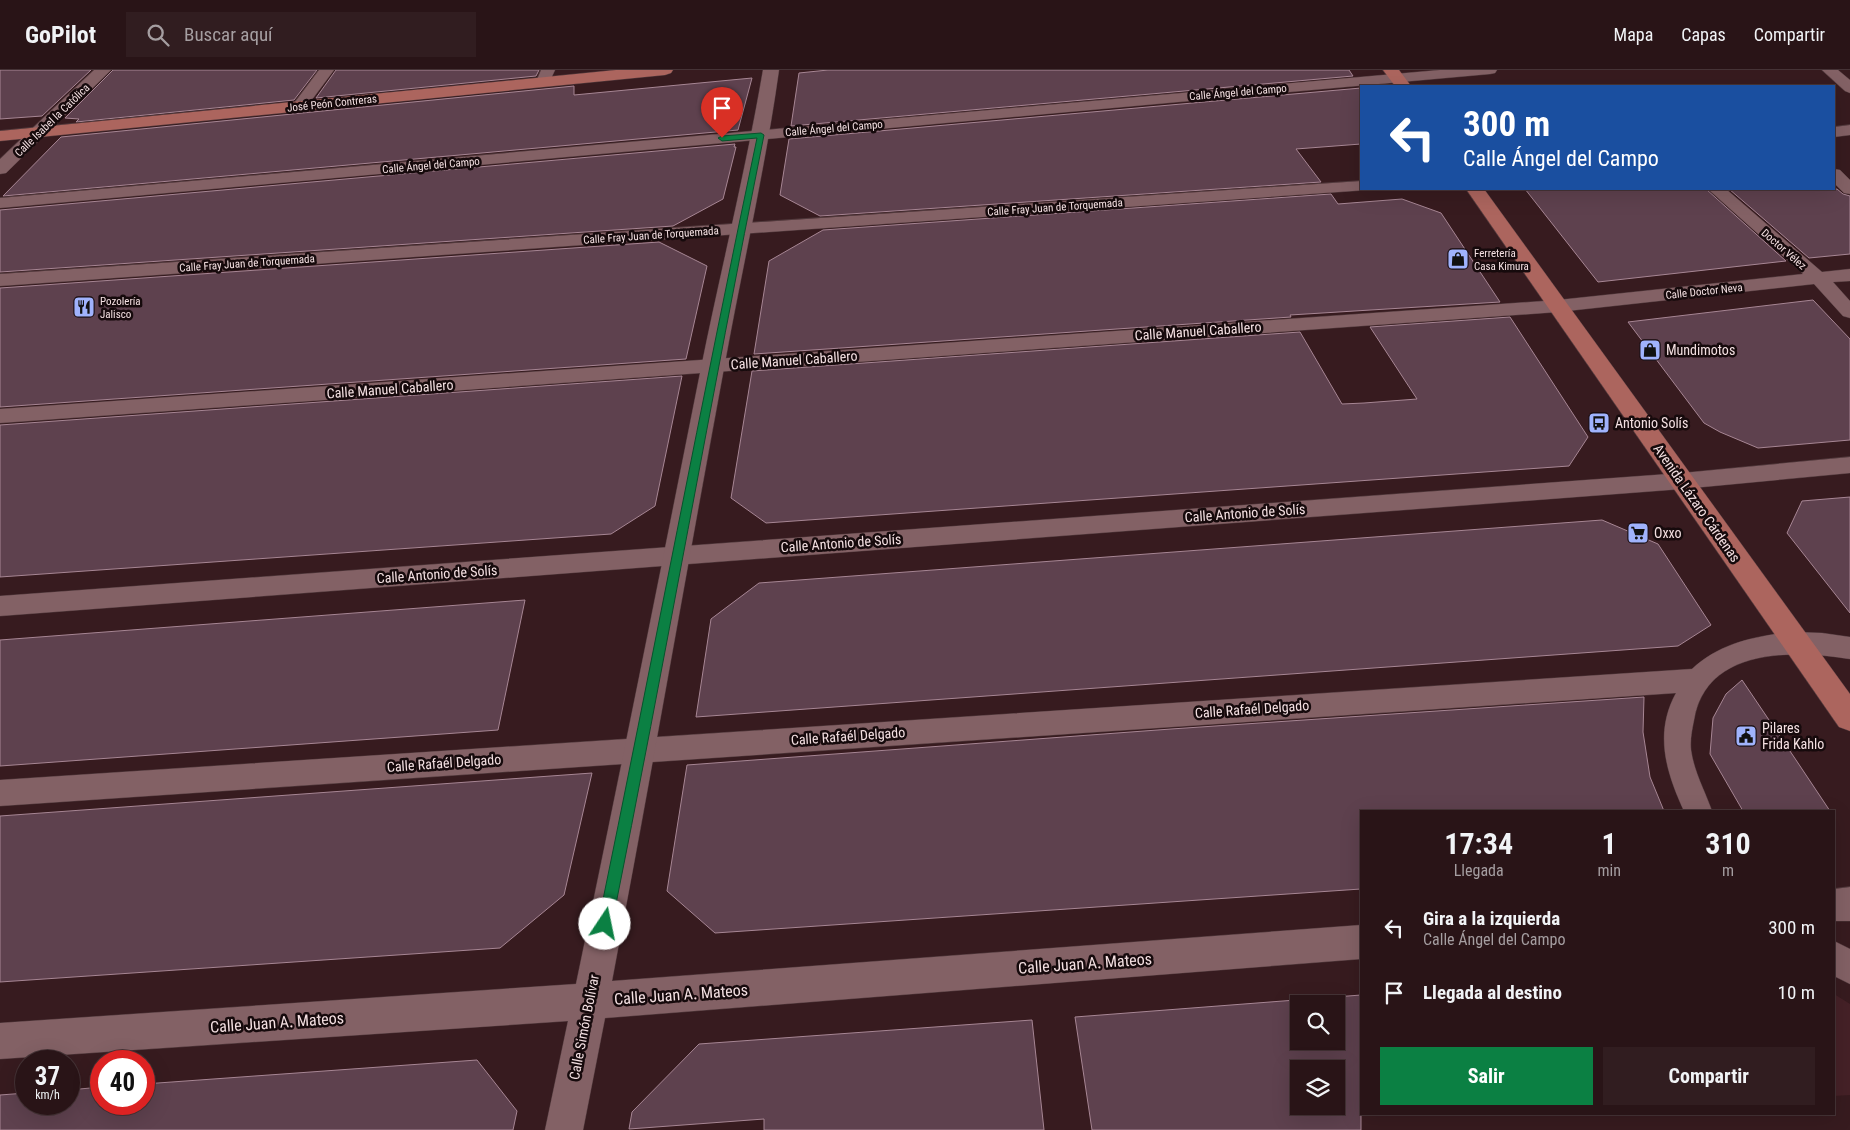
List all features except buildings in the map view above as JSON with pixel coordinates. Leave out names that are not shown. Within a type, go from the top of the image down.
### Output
[{"type":"main road","name":"José Peón Contreras","points":[[0,136],[300,106],[546,76],[665,70]]},
{"type":"main road","name":"Avenida Lázaro Cárdenas","points":[[1476,190],[1850,718]]},
{"type":"street","name":"Calle Isabel la Católica","points":[[0,169],[103,70]]},
{"type":"street","points":[[300,106],[327,70]]},
{"type":"street","name":"Calle Simón Bolívar","points":[[564,1130],[640,750],[713,366],[761,135],[771,70]]},
{"type":"street","name":"Calle Ángel del Campo","points":[[0,203],[1490,70]]},
{"type":"street","points":[[1829,70],[1850,88]]},
{"type":"street","points":[[1835,132],[1850,130]]},
{"type":"street","points":[[1835,175],[1850,189]]},
{"type":"street","name":"Calle Fray Juan de Torquemada","points":[[0,280],[1360,186]]},
{"type":"street","name":"Doctor Vélez","points":[[1717,190],[1819,279],[1850,312]]},
{"type":"street","name":"Calle Doctor Neva","points":[[1558,306],[1850,275]]},
{"type":"street","name":"Calle Manuel Caballero","points":[[0,416],[1558,306]]},
{"type":"street","name":"Calle Antonio de Solís","points":[[0,606],[1682,481],[1850,465]]},
{"type":"street","points":[[1698,810],[1684,778],[1677,739],[1682,706],[1696,680],[1722,659],[1756,646],[1796,642],[1828,644],[1850,648]]},
{"type":"street","name":"Calle Rafaél Delgado","points":[[0,793],[1696,680]]},
{"type":"street","points":[[1835,906],[1850,904]]},
{"type":"street","name":"Calle Juan A. Mateos","points":[[0,1041],[590,1001],[1360,942]]},
{"type":"street","points":[[1835,958],[1850,968]]},
{"type":"shaded area","points":[[1835,995],[1850,1004],[1850,1095],[1835,1096]]},
{"type":"place","name":"Ferretería Casa Kimura","points":[[1458,259]]},
{"type":"place","name":"Pozolería Jalisco","points":[[84,307]]},
{"type":"place","name":"Mundimotos","points":[[1650,350]]},
{"type":"place","name":"Antonio Solís","points":[[1599,423]]},
{"type":"place","name":"Oxxo","points":[[1638,533]]},
{"type":"place","name":"Pilares Frida Kahlo","points":[[1746,736]]},
{"type":"route","points":[[605,924],[713,366],[761,135],[722,138]]}]
